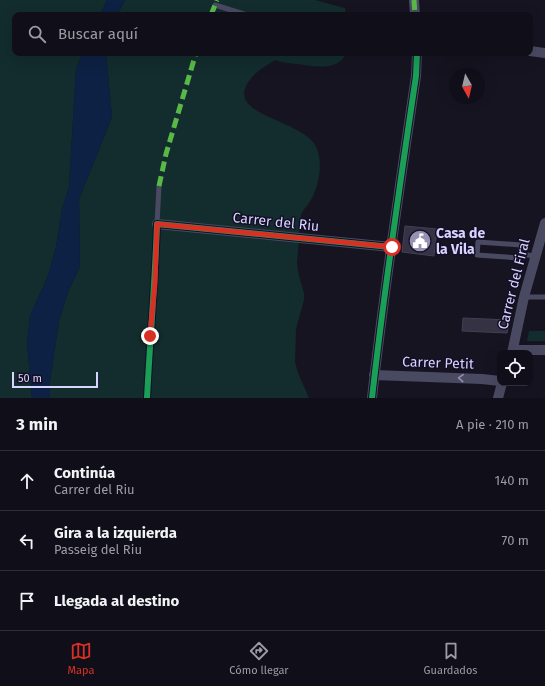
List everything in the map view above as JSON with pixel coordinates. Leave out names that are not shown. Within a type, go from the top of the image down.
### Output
[{"type":"street","points":[[414,0],[415,12]]},
{"type":"street","points":[[533,51],[545,53]]},
{"type":"street","points":[[372,398],[416,76],[416,56]]},
{"type":"street","name":"Carrer del Firal","points":[[512,350],[524,297],[545,223]]},
{"type":"street","name":"Carrer del Riu","points":[[157,224],[392,247]]},
{"type":"street","points":[[533,350],[545,350]]},
{"type":"street","name":"Carrer Petit","points":[[374,375],[482,379],[497,381]]},
{"type":"street","points":[[498,398],[500,386]]},
{"type":"lane","points":[[215,5],[237,12]]},
{"type":"lane","points":[[157,224],[159,186]]},
{"type":"lane","points":[[478,242],[521,245],[520,254],[519,258],[477,255],[478,242]]},
{"type":"lane","points":[[520,254],[535,256]]},
{"type":"lane","points":[[524,297],[545,297]]},
{"type":"green space","points":[[0,0],[107,0],[101,12],[12,12],[12,56],[82,56],[76,69],[69,187],[62,209],[56,247],[48,276],[30,316],[27,343],[32,398],[0,398]]},
{"type":"green space","points":[[125,0],[315,0],[345,8],[346,12],[119,12]]},
{"type":"green space","points":[[106,56],[344,56],[338,63],[325,66],[310,66],[275,60],[255,74],[245,88],[245,99],[253,108],[266,116],[297,130],[309,138],[317,149],[319,155],[320,168],[318,182],[311,200],[301,215],[297,263],[304,293],[304,300],[296,329],[295,362],[309,398],[50,398],[50,381],[59,321],[68,292],[80,267],[79,199],[112,117]]},
{"type":"green space","points":[[529,331],[545,331],[545,341],[527,341]]},
{"type":"water","points":[[107,0],[125,0],[119,12],[101,12]]},
{"type":"water","points":[[82,56],[106,56],[112,117],[79,199],[80,267],[68,292],[59,321],[50,381],[50,398],[32,398],[27,343],[30,316],[48,276],[56,247],[62,209],[69,187],[76,69]]},
{"type":"building","name":"Casa de la Vila","points":[[405,226],[437,229],[434,256],[402,252]]},
{"type":"building","points":[[463,318],[510,320],[507,333],[462,331]]},
{"type":"marked path","points":[[212,12],[217,0]]},
{"type":"marked path","points":[[414,0],[415,12]]},
{"type":"marked path","points":[[159,186],[166,154],[195,56]]},
{"type":"cycle path","points":[[372,398],[398,196],[416,76],[417,56]]},
{"type":"cycle path","points":[[147,398],[157,224],[391,247]]},
{"type":"place","name":"Casa de la Vila","points":[[420,241]]},
{"type":"route","points":[[150,336],[155,283],[157,224],[392,247]]}]
